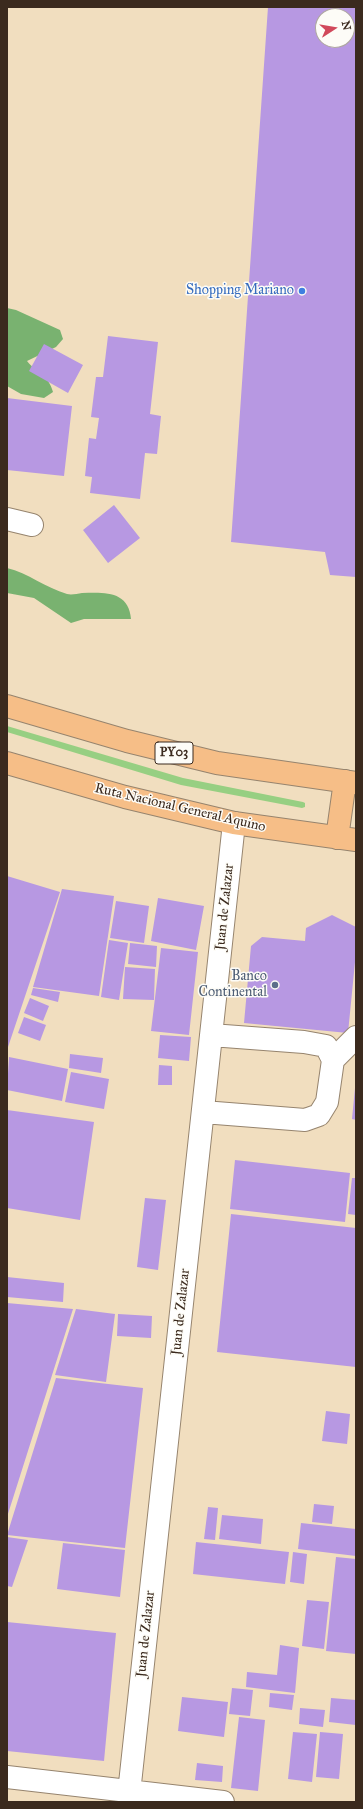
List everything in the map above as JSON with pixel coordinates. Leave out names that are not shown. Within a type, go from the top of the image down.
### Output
[{"type":"highway","name":"PY03","points":[[7,706],[127,741],[217,763],[351,782]]},
{"type":"highway","name":"Ruta Nacional General Aquino","points":[[7,763],[125,798],[234,823],[347,839]]},
{"type":"highway","points":[[347,839],[351,782]]},
{"type":"street","points":[[7,519],[32,525]]},
{"type":"street","name":"Juan de Zalazar","points":[[128,1797],[234,823]]},
{"type":"street","points":[[203,1112],[305,1120],[319,1115],[327,1102],[333,1060],[326,1046],[304,1042],[211,1034]]},
{"type":"street","points":[[333,1060],[356,1037]]},
{"type":"street","points":[[7,1777],[128,1797],[223,1802]]},
{"type":"green space","points":[[7,308],[16,310],[60,330],[63,339],[56,347],[27,361],[45,378],[51,386],[53,392],[44,398],[21,394],[7,386]]},
{"type":"green space","points":[[7,568],[22,573],[67,594],[107,593],[114,595],[121,598],[126,603],[131,619],[84,619],[71,623],[34,598],[7,593]]},
{"type":"green space","points":[[7,726],[183,778],[303,802],[305,803],[305,807],[302,808],[181,785],[7,732]]},
{"type":"building","name":"Shopping Mariano","points":[[268,7],[356,7],[356,577],[330,575],[325,552],[231,542]]},
{"type":"building","points":[[108,336],[158,342],[150,414],[161,416],[157,454],[145,453],[140,499],[90,493],[92,477],[85,476],[89,438],[96,439],[99,418],[91,417],[96,377],[103,377]]},
{"type":"building","points":[[44,344],[83,365],[68,393],[29,371]]},
{"type":"building","points":[[7,398],[72,406],[64,476],[7,470]]},
{"type":"building","points":[[114,505],[140,538],[108,563],[83,530]]},
{"type":"building","points":[[7,876],[60,892],[7,1050]]},
{"type":"building","points":[[62,889],[114,896],[99,996],[33,987]]},
{"type":"building","points":[[158,898],[204,906],[196,950],[151,941]]},
{"type":"building","points":[[116,901],[149,906],[144,943],[110,938]]},
{"type":"building","points":[[332,915],[356,927],[356,952],[348,1033],[244,1023],[251,946],[262,937],[305,941],[306,928]]},
{"type":"building","points":[[109,940],[128,943],[119,1000],[101,997]]},
{"type":"building","points":[[130,943],[157,946],[156,967],[128,964]]},
{"type":"building","points":[[161,948],[198,952],[189,1035],[151,1031]]},
{"type":"building","points":[[125,967],[155,969],[154,1000],[123,999]]},
{"type":"building","points":[[33,988],[60,992],[58,1002],[31,995]]},
{"type":"building","points":[[30,998],[49,1006],[43,1021],[24,1013]]},
{"type":"building","points":[[24,1017],[46,1025],[40,1041],[18,1033]]},
{"type":"building","points":[[160,1035],[191,1037],[189,1061],[158,1058]]},
{"type":"building","points":[[70,1054],[103,1058],[101,1073],[69,1068]]},
{"type":"building","points":[[9,1057],[68,1069],[62,1101],[7,1090]]},
{"type":"building","points":[[159,1065],[172,1066],[172,1085],[158,1085]]},
{"type":"building","points":[[71,1072],[109,1079],[104,1109],[65,1102]]},
{"type":"building","points":[[356,1088],[356,1120],[352,1119]]},
{"type":"building","points":[[7,1110],[94,1122],[80,1220],[7,1208]]},
{"type":"building","points":[[235,1160],[350,1173],[345,1222],[230,1209]]},
{"type":"building","points":[[352,1178],[356,1178],[356,1215],[348,1214]]},
{"type":"building","points":[[145,1198],[166,1200],[158,1270],[137,1267]]},
{"type":"building","points":[[231,1214],[356,1228],[356,1367],[217,1352]]},
{"type":"building","points":[[7,1277],[64,1283],[63,1302],[7,1297]]},
{"type":"building","points":[[7,1303],[73,1309],[7,1517]]},
{"type":"building","points":[[76,1309],[115,1314],[106,1382],[55,1375]]},
{"type":"building","points":[[118,1314],[152,1316],[151,1338],[117,1336]]},
{"type":"building","points":[[56,1378],[143,1388],[125,1548],[7,1535]]},
{"type":"building","points":[[326,1411],[350,1414],[347,1444],[322,1441]]},
{"type":"building","points":[[314,1504],[334,1506],[332,1524],[312,1522]]},
{"type":"building","points":[[208,1507],[218,1508],[215,1540],[204,1539]]},
{"type":"building","points":[[222,1515],[263,1519],[261,1544],[219,1539]]},
{"type":"building","points":[[301,1523],[356,1529],[356,1556],[298,1549]]},
{"type":"building","points":[[7,1537],[28,1540],[12,1587],[7,1586]]},
{"type":"building","points":[[196,1542],[289,1552],[285,1584],[193,1574]]},
{"type":"building","points":[[63,1543],[125,1550],[120,1597],[57,1589]]},
{"type":"building","points":[[293,1552],[307,1554],[304,1584],[290,1582]]},
{"type":"building","points":[[336,1557],[356,1559],[356,1654],[326,1651]]},
{"type":"building","points":[[307,1600],[329,1602],[324,1649],[302,1646]]},
{"type":"building","points":[[7,1622],[116,1633],[104,1761],[7,1751]]},
{"type":"building","points":[[280,1645],[299,1648],[295,1693],[246,1687],[247,1672],[277,1675]]},
{"type":"building","points":[[232,1688],[253,1690],[250,1716],[229,1714]]},
{"type":"building","points":[[270,1693],[294,1695],[292,1710],[269,1707]]},
{"type":"building","points":[[182,1697],[228,1702],[224,1737],[178,1731]]},
{"type":"building","points":[[331,1698],[356,1700],[356,1725],[329,1722]]},
{"type":"building","points":[[300,1708],[325,1710],[323,1727],[299,1724]]},
{"type":"building","points":[[239,1717],[265,1720],[258,1791],[231,1788]]},
{"type":"building","points":[[293,1732],[317,1734],[312,1782],[288,1779]]},
{"type":"building","points":[[320,1732],[343,1734],[339,1779],[316,1777]]},
{"type":"building","points":[[197,1763],[223,1766],[222,1782],[195,1780]]},
{"type":"place","name":"Shopping Mariano","points":[[302,291]]},
{"type":"place","name":"Banco Continental","points":[[275,985]]}]
